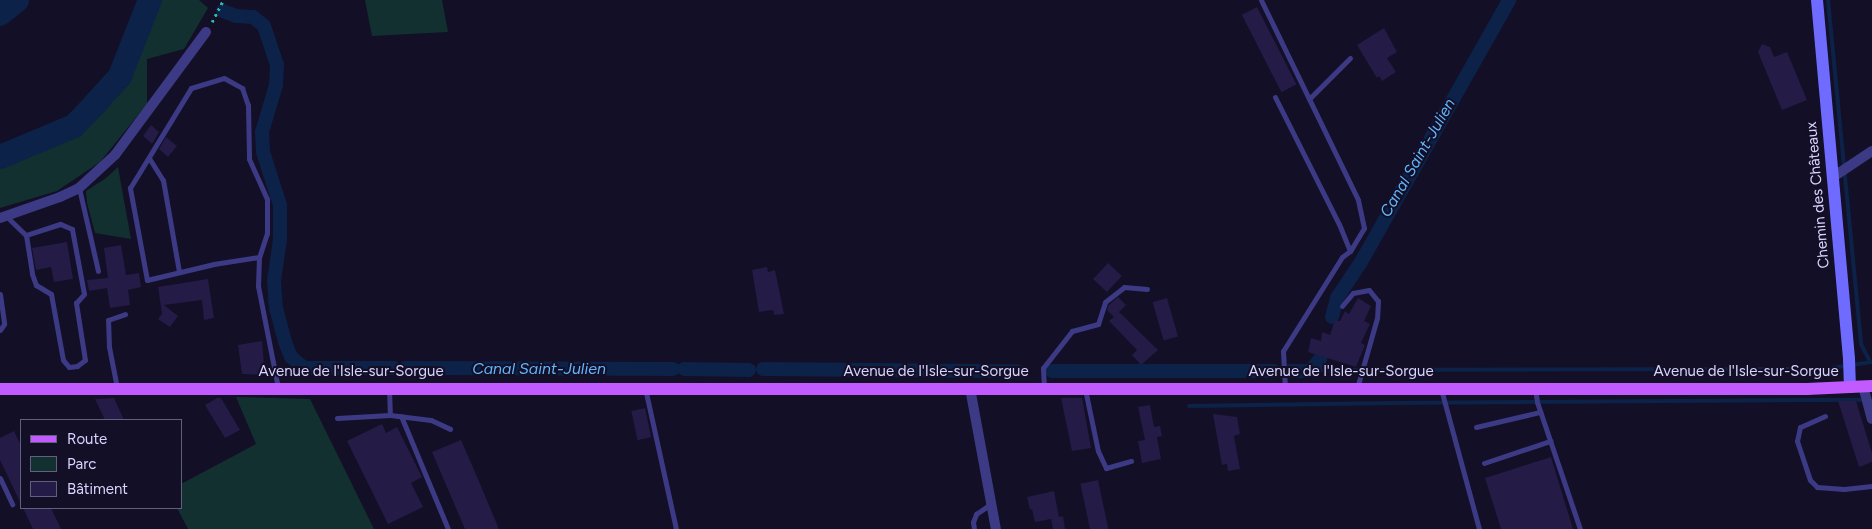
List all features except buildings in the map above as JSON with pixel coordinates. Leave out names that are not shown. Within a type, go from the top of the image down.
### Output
[{"type":"main road","name":"Avenue de l'Isle-sur-Sorgue","points":[[0,389],[1868,386]]},
{"type":"street","name":"Chemin des Châteaux","points":[[1817,0],[1850,387]]},
{"type":"street","points":[[3,217],[80,188],[115,155],[206,32]]},
{"type":"street","points":[[1833,177],[1872,151]]},
{"type":"street","points":[[1868,386],[1872,420]]},
{"type":"street","points":[[970,388],[996,529]]},
{"type":"lane","points":[[1261,0],[1358,200],[1364,228],[1350,251],[1342,257],[1284,351],[1285,387]]},
{"type":"lane","points":[[1309,99],[1350,58]]},
{"type":"lane","points":[[259,257],[214,264],[147,280],[130,188],[191,88],[224,78],[242,88],[248,105],[249,159],[267,199],[267,233],[259,257],[258,286],[278,388]]},
{"type":"lane","points":[[1275,97],[1339,224],[1350,251]]},
{"type":"lane","points":[[149,158],[163,180],[179,272]]},
{"type":"lane","points":[[80,188],[98,271]]},
{"type":"lane","points":[[3,217],[26,235],[32,274],[36,285],[51,294],[63,360],[69,367],[77,366],[85,360],[76,303],[84,294],[72,229],[60,224],[26,235]]},
{"type":"lane","points":[[1044,388],[1043,368],[1072,331],[1098,324],[1105,302],[1124,288],[1147,289]]},
{"type":"lane","points":[[1342,306],[1353,292],[1369,290],[1378,301],[1378,318],[1357,388]]},
{"type":"lane","points":[[0,294],[4,324],[0,330]]},
{"type":"lane","points":[[117,389],[109,347],[108,320],[126,314]]},
{"type":"lane","points":[[389,388],[390,415]]},
{"type":"lane","points":[[645,388],[676,529]]},
{"type":"lane","points":[[1085,388],[1098,451],[1106,468],[1131,461]]},
{"type":"lane","points":[[1441,388],[1479,529]]},
{"type":"lane","points":[[1535,388],[1540,412],[1580,529]]},
{"type":"lane","points":[[1476,427],[1540,412]]},
{"type":"lane","points":[[337,418],[390,415],[432,420],[450,429]]},
{"type":"lane","points":[[400,416],[448,529]]},
{"type":"lane","points":[[1825,416],[1800,427],[1797,441],[1810,480],[1817,487],[1844,489],[1872,486]]},
{"type":"lane","points":[[1484,463],[1550,441]]},
{"type":"lane","points":[[0,478],[12,504]]},
{"type":"lane","points":[[974,529],[973,522],[976,514],[992,504]]},
{"type":"path","points":[[206,32],[223,0]]},
{"type":"green space","points":[[157,0],[199,0],[208,8],[184,49],[147,59],[147,104],[100,162],[57,191],[0,208],[0,161],[23,155],[80,129],[114,92],[135,61]]},
{"type":"green space","points":[[365,0],[442,0],[448,32],[372,36]]},
{"type":"green space","points":[[118,167],[131,239],[95,233],[87,203],[86,191],[106,178]]},
{"type":"green space","points":[[236,397],[310,399],[374,529],[188,529],[178,509],[182,509],[182,483],[256,444]]},
{"type":"waterway","points":[[0,14],[17,0]]},
{"type":"waterway","points":[[0,157],[74,126],[120,76],[150,0]]},
{"type":"waterway","name":"Canal Saint-Julien","points":[[1332,317],[1337,298],[1361,262],[1509,0]]},
{"type":"waterway","points":[[1828,0],[1861,344],[1870,362]]},
{"type":"waterway","name":"Canal Saint-Julien","points":[[223,11],[236,16],[253,17],[264,26],[277,65],[276,85],[262,132],[263,152],[280,205],[280,239],[274,281],[276,308],[291,357],[304,368],[394,368]]},
{"type":"waterway","name":"Canal Saint-Julien","points":[[1289,371],[1310,371],[1320,359]]},
{"type":"waterway","points":[[1313,370],[1824,369],[1872,362]]},
{"type":"waterway","name":"Canal Saint-Julien","points":[[405,368],[673,369]]},
{"type":"waterway","name":"Canal Saint-Julien","points":[[684,369],[749,370]]},
{"type":"waterway","name":"Canal Saint-Julien","points":[[763,369],[1017,371]]},
{"type":"waterway","name":"Canal Saint-Julien","points":[[1052,371],[1274,371]]},
{"type":"waterway","points":[[1189,406],[1866,400]]}]
